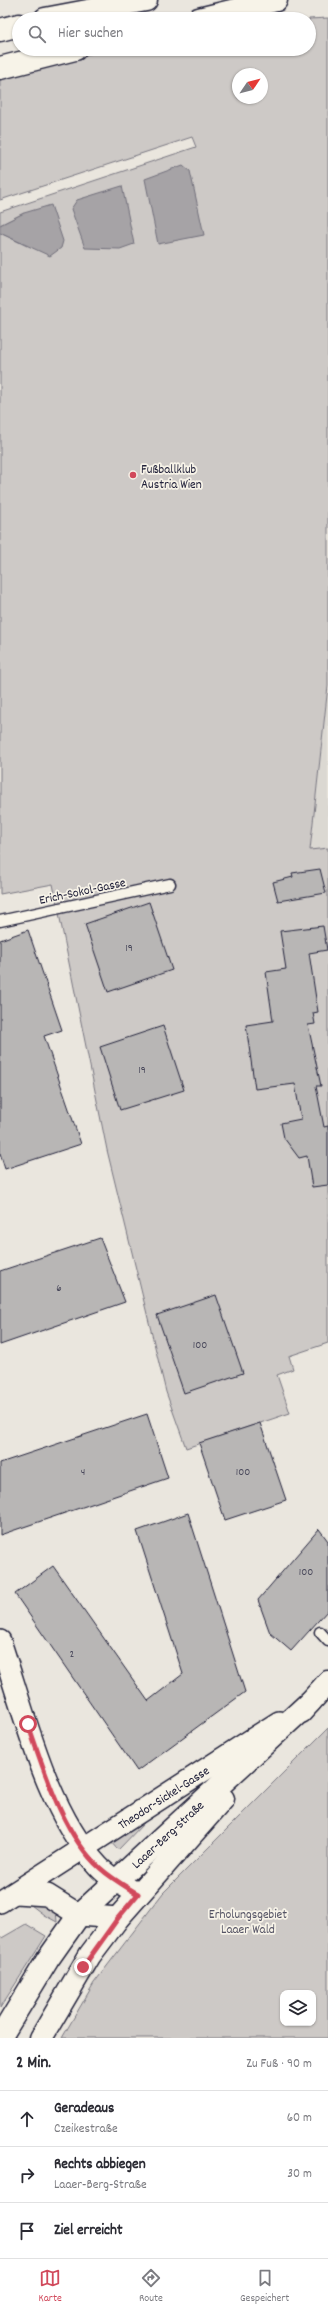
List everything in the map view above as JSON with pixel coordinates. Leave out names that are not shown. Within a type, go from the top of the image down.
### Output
[{"type":"main road","points":[[82,12],[146,0]]},
{"type":"main road","points":[[227,12],[276,0]]},
{"type":"main road","points":[[0,30],[12,27]]},
{"type":"main road","points":[[0,68],[47,56]]},
{"type":"main road","name":"Laaer-Berg-Straße","points":[[41,2038],[90,1955],[118,1918],[328,1682]]},
{"type":"main road","name":"Laaer-Berg-Straße","points":[[0,2038],[48,1960],[79,1915],[310,1702]]},
{"type":"street","points":[[0,1641],[43,1768],[59,1808],[84,1849],[99,1867],[116,1881],[138,1894]]},
{"type":"street","name":"Theodor-Sickel-Gasse","points":[[8,1897],[310,1702]]},
{"type":"street","name":"Theodor-Sickel-Gasse","points":[[8,1897],[47,1895],[79,1915],[118,1918]]},
{"type":"lane","name":"Erich-Sokol-Gasse","points":[[0,921],[170,884]]},
{"type":"lane","points":[[320,1632],[328,1640]]},
{"type":"shaded area","points":[[183,165],[190,171],[204,235],[158,244],[145,179]]},
{"type":"shaded area","points":[[122,186],[134,244],[120,249],[85,248],[71,209],[77,200]]},
{"type":"shaded area","points":[[51,205],[63,241],[61,248],[50,256],[0,233],[0,225],[24,213]]},
{"type":"shaded area","points":[[328,686],[328,848],[310,851]]},
{"type":"green space","points":[[328,18],[328,686],[310,850],[328,848],[328,1343],[289,1356],[293,1369],[277,1375],[290,1413],[186,1448],[166,1392],[107,1150],[53,884],[0,894],[0,233],[27,246],[24,213],[0,225],[0,212],[196,147],[192,137],[0,200],[0,76],[81,56],[316,56],[316,19]]},
{"type":"green space","name":"Erholungsgebiet Laaer Wald","points":[[328,1728],[328,2038],[62,2038],[94,1983],[163,1893]]},
{"type":"green space","points":[[170,1796],[118,1850],[109,1840]]},
{"type":"green space","points":[[27,1902],[44,1902],[56,1910],[57,1922],[44,1915]]},
{"type":"green space","points":[[26,1924],[46,1936],[0,2008],[0,1939]]},
{"type":"building","points":[[320,869],[326,893],[278,901],[273,882],[293,877],[292,873]]},
{"type":"building","points":[[149,902],[172,970],[108,992],[85,924]]},
{"type":"building","points":[[323,926],[327,950],[309,953],[318,1012],[313,1013],[315,1024],[308,1025],[321,1086],[316,1086],[324,1127],[328,1126],[328,1185],[312,1187],[307,1156],[299,1158],[284,1138],[281,1123],[301,1119],[295,1084],[255,1089],[246,1025],[273,1021],[266,972],[286,969],[280,931]]},
{"type":"building","points":[[28,930],[62,1030],[44,1036],[81,1144],[5,1169],[0,1153],[0,940]]},
{"type":"building","points":[[163,1026],[184,1090],[120,1110],[100,1047]]},
{"type":"building","points":[[100,1238],[125,1302],[0,1345],[0,1271]]},
{"type":"building","points":[[216,1295],[243,1373],[184,1393],[157,1315]]},
{"type":"building","points":[[147,1414],[168,1478],[0,1535],[0,1463]]},
{"type":"building","points":[[260,1423],[286,1500],[225,1520],[199,1443]]},
{"type":"building","points":[[188,1513],[245,1692],[137,1771],[15,1594],[53,1566],[148,1701],[183,1674],[137,1531]]},
{"type":"building","points":[[319,1529],[328,1541],[328,1610],[291,1651],[270,1633],[258,1600]]},
{"type":"place","name":"Fußballklub Austria Wien","points":[[133,475]]},
{"type":"route","points":[[28,1724],[59,1808],[84,1849],[99,1867],[116,1881],[138,1894],[90,1955],[83,1967]]}]
